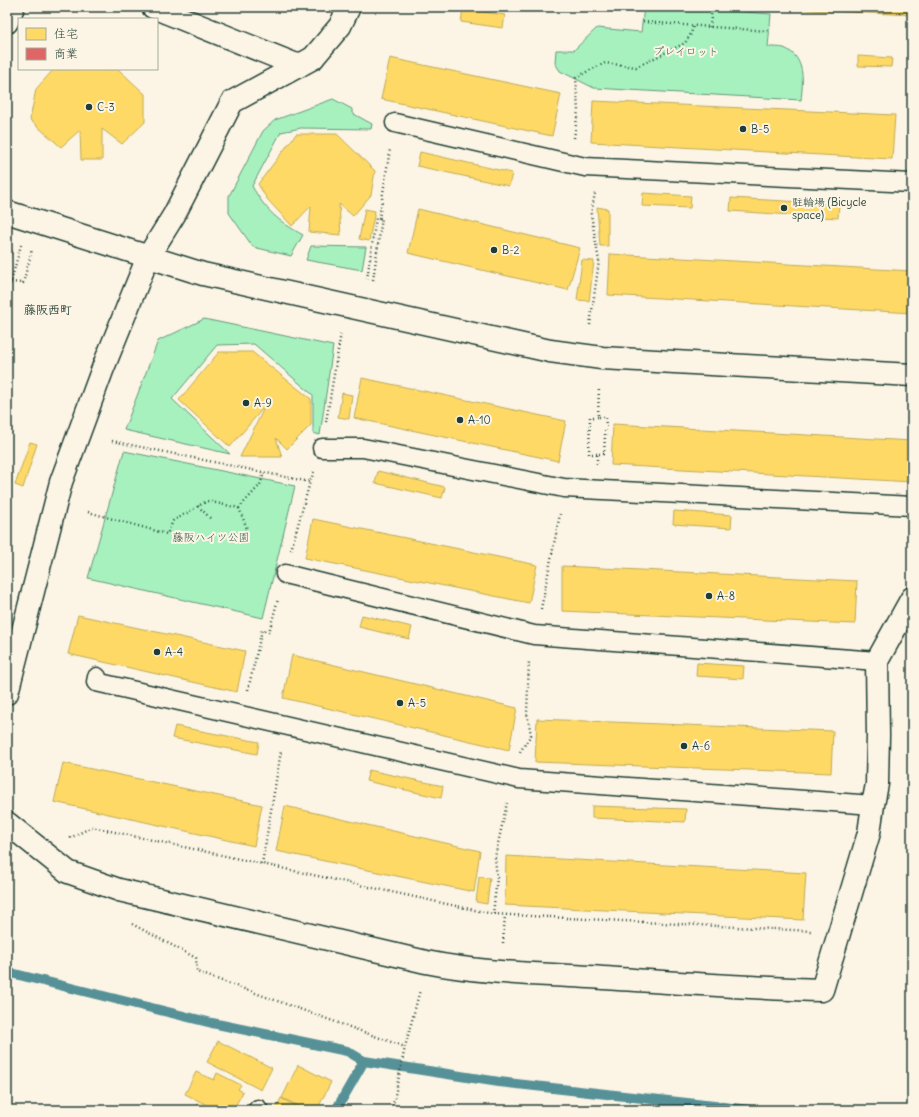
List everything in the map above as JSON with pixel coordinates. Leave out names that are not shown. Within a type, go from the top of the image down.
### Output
[{"type":"street","points":[[7,22],[13,7]]},
{"type":"street","points":[[153,7],[306,62]]},
{"type":"street","points":[[7,693],[62,482],[103,368],[148,257],[174,215],[232,102],[306,62],[340,26],[349,7]]},
{"type":"street","points":[[7,212],[120,246],[148,257],[202,274],[550,351],[602,358],[912,375]]},
{"type":"street","points":[[7,823],[68,872],[119,890],[456,968],[765,988],[822,990],[840,933],[868,833],[873,805],[876,784],[878,735],[877,661],[912,598]]},
{"type":"lane","points":[[395,123],[585,166],[912,183]]},
{"type":"lane","points":[[322,448],[363,448],[564,488],[912,506]]},
{"type":"lane","points":[[285,574],[534,635],[877,661]]},
{"type":"lane","points":[[97,677],[96,682],[519,779],[873,805]]},
{"type":"path","points":[[710,27],[712,7]]},
{"type":"path","points":[[643,22],[768,31]]},
{"type":"path","points":[[574,139],[578,111],[576,78],[588,70],[605,64],[636,67],[685,43],[692,34],[693,26]]},
{"type":"path","points":[[367,279],[376,218],[379,218],[395,123]]},
{"type":"path","points":[[590,325],[599,261],[591,214],[600,167]]},
{"type":"path","points":[[373,280],[382,218],[379,218]]},
{"type":"path","points":[[7,296],[23,241]]},
{"type":"path","points":[[11,282],[23,284],[33,244]]},
{"type":"path","points":[[326,427],[340,333]]},
{"type":"path","points":[[598,417],[600,380]]},
{"type":"path","points":[[590,417],[606,417],[604,454],[597,454],[589,454],[590,417]]},
{"type":"path","points":[[112,441],[310,482],[322,448]]},
{"type":"path","points":[[597,454],[597,470]]},
{"type":"path","points":[[239,508],[260,484],[264,473]]},
{"type":"path","points":[[541,609],[564,488]]},
{"type":"path","points":[[88,512],[167,534],[173,521],[207,501],[239,508]]},
{"type":"path","points":[[198,506],[211,519]]},
{"type":"path","points":[[239,508],[247,529],[240,536]]},
{"type":"path","points":[[248,686],[262,630]]},
{"type":"path","points":[[520,752],[530,735],[527,706],[529,654],[534,635]]},
{"type":"path","points":[[262,864],[286,725]]},
{"type":"path","points":[[493,914],[497,878],[495,857],[512,777]]},
{"type":"path","points":[[43,852],[92,827],[493,914],[840,933]]},
{"type":"path","points":[[127,921],[196,958],[197,972],[405,1047]]},
{"type":"path","points":[[392,1110],[405,1047],[422,983]]},
{"type":"green space","name":"プレイロット","points":[[644,7],[677,7],[771,14],[768,47],[784,48],[796,57],[802,71],[801,100],[594,88],[560,71],[555,63],[556,50],[574,50],[597,28],[641,32]]},
{"type":"green space","points":[[333,99],[352,109],[352,113],[372,124],[371,129],[301,128],[281,132],[252,186],[262,202],[273,215],[303,235],[291,256],[253,247],[229,213],[229,196],[263,131],[275,120]]},
{"type":"green space","points":[[311,246],[366,247],[362,270],[306,260]]},
{"type":"green space","points":[[204,319],[333,346],[320,435],[313,433],[313,395],[254,344],[217,345],[172,399],[230,454],[124,430],[158,341]]},
{"type":"green space","name":"藤阪ハイツ公園","points":[[124,451],[295,486],[263,618],[88,578]]},
{"type":"building: 住宅","points":[[746,7],[912,7],[912,15]]},
{"type":"building: 住宅","points":[[463,9],[505,15],[503,28],[461,22]]},
{"type":"building: 住宅","points":[[858,56],[892,58],[891,67],[858,66]]},
{"type":"building: 住宅","points":[[390,58],[561,94],[552,136],[381,99]]},
{"type":"building: 住宅","name":"C-3","points":[[53,70],[119,70],[145,94],[145,122],[122,144],[102,129],[102,160],[81,160],[80,130],[61,147],[30,120],[36,89]]},
{"type":"building: 住宅","name":"B-5","points":[[593,101],[895,115],[892,159],[591,142]]},
{"type":"building: 住宅","points":[[296,134],[337,134],[375,171],[371,195],[353,216],[339,204],[341,235],[309,232],[311,206],[292,226],[267,199],[258,184]]},
{"type":"building: 住宅","points":[[420,152],[512,173],[509,186],[417,166]]},
{"type":"building: 住宅","points":[[643,193],[691,196],[690,208],[642,206]]},
{"type":"building: 住宅","name":"駐輪場 (Bicycle space)","points":[[731,198],[839,204],[838,218],[730,211]]},
{"type":"building: 住宅","points":[[597,207],[608,209],[608,246],[600,246]]},
{"type":"building: 住宅","points":[[365,209],[375,211],[369,241],[359,239]]},
{"type":"building: 住宅","name":"B-2","points":[[418,209],[580,248],[568,290],[408,253]]},
{"type":"building: 住宅","points":[[610,254],[912,271],[912,313],[608,295]]},
{"type":"building: 住宅","points":[[582,260],[594,261],[589,301],[577,300]]},
{"type":"building: 住宅","name":"A-9","points":[[219,352],[252,352],[311,399],[311,425],[287,449],[276,438],[282,457],[240,457],[265,406],[230,447],[179,400]]},
{"type":"building: 住宅","name":"A-10","points":[[362,378],[566,421],[558,461],[354,418]]},
{"type":"building: 住宅","points":[[342,393],[352,395],[349,419],[338,417]]},
{"type":"building: 住宅","points":[[613,424],[912,441],[912,482],[611,465]]},
{"type":"building: 住宅","points":[[30,442],[37,444],[23,488],[15,485]]},
{"type":"building: 住宅","points":[[378,471],[445,487],[442,498],[375,483]]},
{"type":"building: 住宅","points":[[674,511],[732,515],[731,528],[673,524]]},
{"type":"building: 住宅","points":[[313,519],[537,565],[529,603],[305,558]]},
{"type":"building: 住宅","name":"A-8","points":[[562,566],[857,581],[855,624],[562,611]]},
{"type":"building: 住宅","name":"A-4","points":[[78,615],[245,651],[237,692],[68,654]]},
{"type":"building: 住宅","points":[[362,615],[412,627],[409,639],[359,627]]},
{"type":"building: 住宅","name":"A-5","points":[[292,655],[517,708],[509,750],[283,698]]},
{"type":"building: 住宅","points":[[697,663],[744,666],[743,679],[696,676]]},
{"type":"building: 住宅","name":"A-6","points":[[537,719],[833,731],[831,773],[535,762]]},
{"type":"building: 住宅","points":[[175,726],[259,742],[257,754],[172,738]]},
{"type":"building: 住宅","points":[[63,763],[262,805],[254,846],[54,802]]},
{"type":"building: 住宅","points":[[369,770],[443,786],[441,798],[366,781]]},
{"type":"building: 住宅","points":[[285,806],[480,851],[474,892],[276,851]]},
{"type":"building: 住宅","points":[[592,806],[686,809],[685,822],[592,818]]},
{"type":"building: 住宅","points":[[506,856],[806,873],[803,920],[505,905]]},
{"type":"building: 住宅","points":[[479,877],[490,878],[487,904],[476,902]]},
{"type":"building: 住宅","points":[[218,1041],[272,1068],[261,1090],[207,1062]]},
{"type":"building: 住宅","points":[[298,1065],[331,1082],[317,1110],[307,1110],[282,1098]]},
{"type":"building: 住宅","points":[[196,1072],[214,1080],[217,1073],[241,1085],[238,1089],[243,1092],[233,1110],[217,1110],[185,1094]]},
{"type":"building: 住宅","points":[[281,1098],[303,1110],[275,1110]]},
{"type":"building: 住宅","points":[[198,1103],[212,1110],[194,1110]]},
{"type":"building: 商業","points":[[7,249],[12,250],[7,268]]},
{"type":"waterway","points":[[7,972],[212,1023],[347,1051],[364,1061],[499,1082],[750,1110]]},
{"type":"waterway","points":[[336,1110],[364,1061]]},
{"type":"place","name":"C-3","points":[[89,107]]},
{"type":"place","name":"B-5","points":[[743,129]]},
{"type":"place","name":"駐輪場 (Bicycle space)","points":[[784,208]]},
{"type":"place","name":"B-2","points":[[494,250]]},
{"type":"place","name":"A-9","points":[[246,403]]},
{"type":"place","name":"A-10","points":[[460,420]]},
{"type":"place","name":"A-8","points":[[709,596]]},
{"type":"place","name":"A-4","points":[[157,652]]},
{"type":"place","name":"A-5","points":[[400,703]]},
{"type":"place","name":"A-6","points":[[684,746]]},
{"type":"district","name":"藤阪西町","points":[[48,310]]}]
